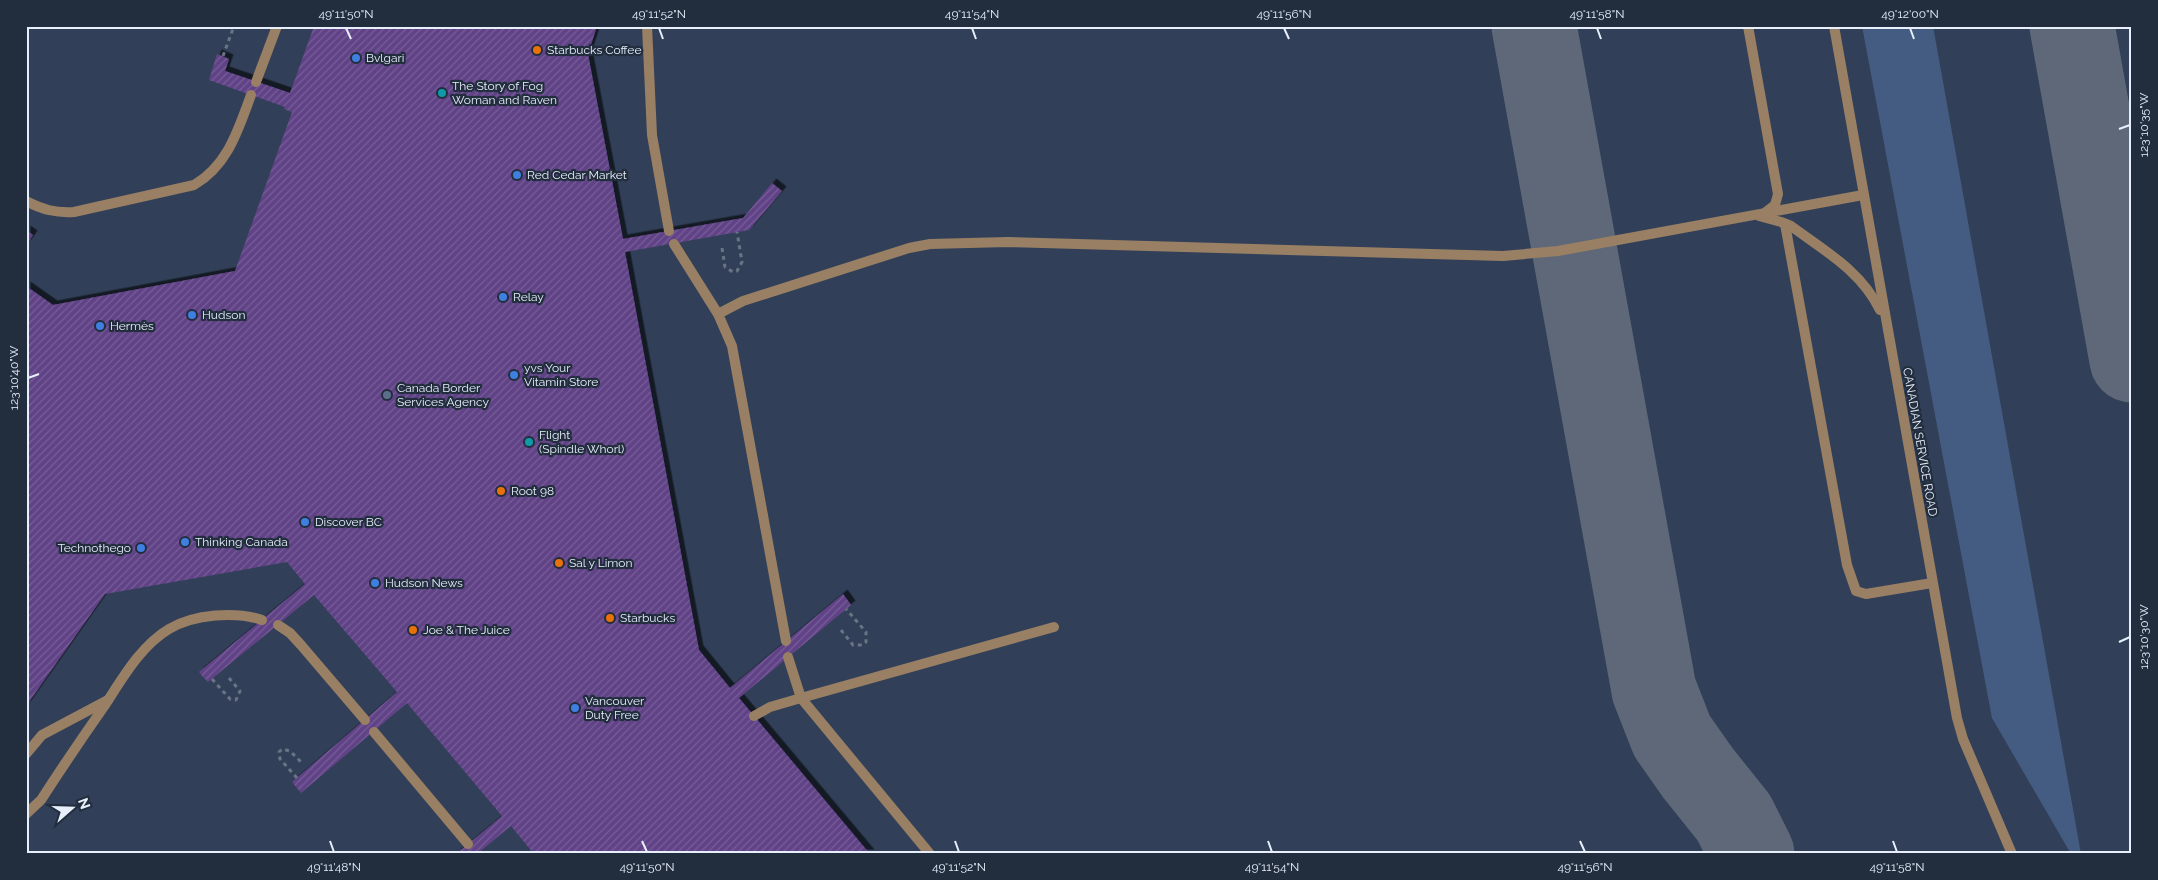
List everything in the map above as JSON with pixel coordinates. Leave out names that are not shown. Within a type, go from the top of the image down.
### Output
[{"type":"lane","points":[[256,82],[278,26]]},
{"type":"lane","points":[[647,26],[652,135],[669,231]]},
{"type":"lane","points":[[1748,26],[1778,194],[1775,205],[1764,213]]},
{"type":"lane","name":"CANADIAN SERVICE ROAD","points":[[1834,26],[1957,718],[1963,738],[2012,854]]},
{"type":"lane","points":[[26,201],[42,209],[57,213],[74,212],[194,185],[221,164],[232,143],[251,95]]},
{"type":"lane","points":[[718,314],[743,301],[894,252],[930,244],[1008,242],[1503,256],[1558,250],[1863,195]]},
{"type":"lane","points":[[1748,216],[1762,216],[1785,224],[1856,274],[1873,296],[1887,329]]},
{"type":"lane","points":[[1785,224],[1847,565],[1853,585],[1856,591],[1866,594],[1932,583]]},
{"type":"lane","points":[[674,244],[726,328],[734,354],[786,641]]},
{"type":"lane","points":[[26,818],[41,800],[108,700],[145,649],[170,628],[194,620],[219,616],[248,615],[262,620]]},
{"type":"lane","points":[[278,625],[290,633],[301,645],[365,720]]},
{"type":"lane","points":[[754,716],[770,707],[800,698],[1054,627]]},
{"type":"lane","points":[[788,658],[800,698],[930,854]]},
{"type":"lane","points":[[26,754],[42,735],[108,700]]},
{"type":"lane","points":[[374,732],[468,844]]},
{"type":"lane","points":[[26,814],[41,800]]},
{"type":"path","points":[[223,56],[234,26]]},
{"type":"path","points":[[722,248],[725,267],[733,272],[737,270],[742,262],[737,232]]},
{"type":"path","points":[[841,630],[853,645],[862,645],[866,642],[866,632],[846,609]]},
{"type":"path","points":[[212,679],[230,698],[236,700],[240,691],[229,678]]},
{"type":"path","points":[[297,778],[280,759],[279,752],[282,749],[290,751],[301,762]]},
{"type":"shaded area","points":[[26,26],[2132,26],[2132,854],[26,854]]},
{"type":"shaded area","points":[[1862,26],[1933,26],[2081,854],[2071,854],[1992,718]]},
{"type":"building","points":[[314,26],[597,26],[588,54],[623,239],[743,218],[772,183],[782,191],[749,230],[625,252],[699,650],[730,688],[843,594],[851,605],[739,698],[870,854],[534,854],[511,826],[477,854],[456,854],[502,816],[407,703],[301,793],[292,782],[397,692],[314,595],[208,682],[203,677],[199,672],[305,584],[287,562],[105,594],[26,706],[26,286],[53,305],[235,271],[292,112],[284,109],[285,107],[209,80],[217,54],[229,59],[225,71],[290,93]]},
{"type":"building","points":[[26,230],[33,235],[26,245]]},
{"type":"taxiway","points":[[1534,26],[1654,690],[1672,736],[1698,773],[1734,818],[1752,854]]},
{"type":"taxiway","points":[[2072,26],[2132,360]]},
{"type":"place","name":"Starbucks Coffee","points":[[537,50]]},
{"type":"place","name":"Bvlgari","points":[[356,58]]},
{"type":"place","name":"The Story of Fog Woman and Raven","points":[[442,93]]},
{"type":"place","name":"Red Cedar Market","points":[[517,175]]},
{"type":"place","name":"Relay","points":[[503,297]]},
{"type":"place","name":"Hudson","points":[[192,315]]},
{"type":"place","name":"Hermès","points":[[100,326]]},
{"type":"place","name":"yvs Your Vitamin Store","points":[[514,375]]},
{"type":"place","name":"Canada Border Services Agency","points":[[387,395]]},
{"type":"place","name":"Flight (Spindle Whorl)","points":[[529,442]]},
{"type":"place","name":"Root 98","points":[[501,491]]},
{"type":"place","name":"Discover BC","points":[[305,522]]},
{"type":"place","name":"Thinking Canada","points":[[185,542]]},
{"type":"place","name":"Technothego","points":[[141,548]]},
{"type":"place","name":"Sal y Limon","points":[[559,563]]},
{"type":"place","name":"Hudson News","points":[[375,583]]},
{"type":"place","name":"Starbucks","points":[[610,618]]},
{"type":"place","name":"Joe & The Juice","points":[[413,630]]},
{"type":"place","name":"Vancouver Duty Free","points":[[575,708]]}]
